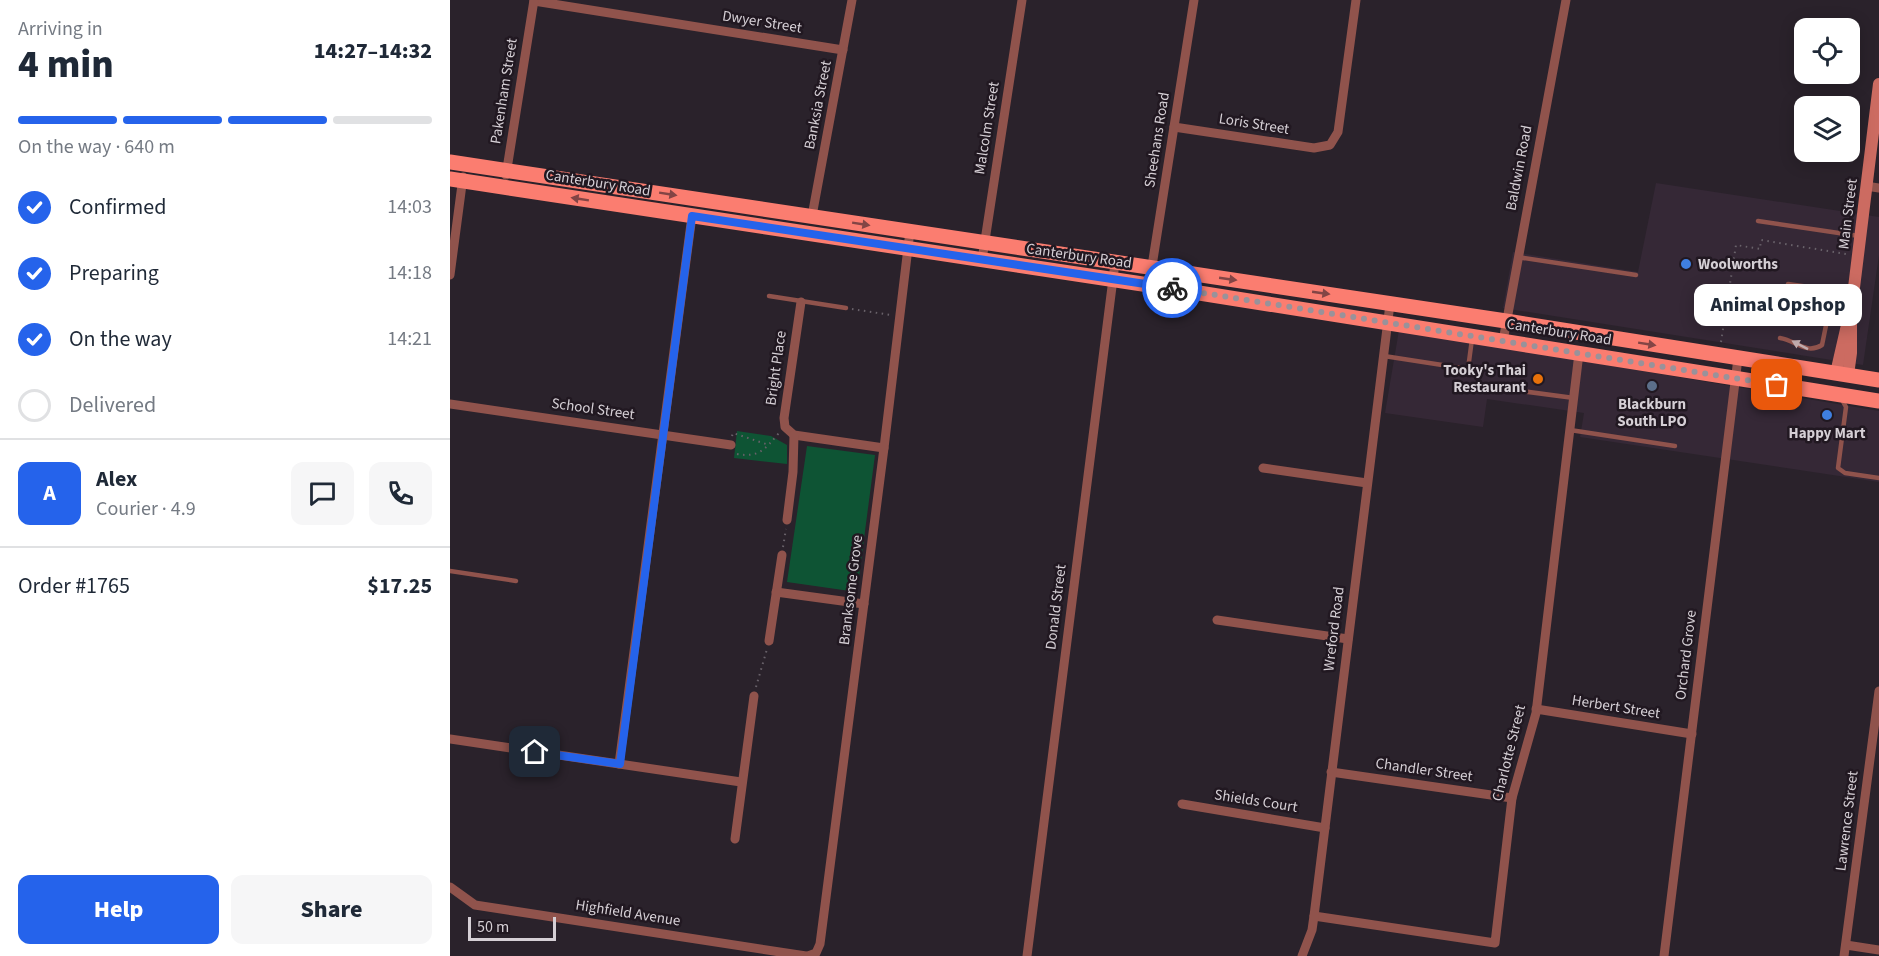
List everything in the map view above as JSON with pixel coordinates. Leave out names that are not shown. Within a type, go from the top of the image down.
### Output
[{"type":"main road","name":"Canterbury Road","points":[[457,163],[1506,321],[1879,380]]},
{"type":"main road","name":"Canterbury Road","points":[[456,180],[1113,279],[1879,401]]},
{"type":"main road","points":[[1840,395],[1842,374]]},
{"type":"street","name":"Dwyer Street","points":[[534,0],[843,50]]},
{"type":"street","name":"Pakenham Street","points":[[504,187],[534,0]]},
{"type":"street","name":"Banksia Street","points":[[812,216],[852,0]]},
{"type":"street","name":"Malcolm Street","points":[[982,260],[1022,0]]},
{"type":"street","name":"Sheehans Road","points":[[1149,285],[1194,0]]},
{"type":"street","name":"Loris Street","points":[[1174,127],[1314,148],[1330,145],[1338,132],[1356,0]]},
{"type":"street","name":"Baldwin Road","points":[[1503,341],[1566,0]]},
{"type":"street","name":"Main Street","points":[[1842,374],[1851,353],[1851,312],[1860,236],[1873,187],[1879,84]]},
{"type":"street","points":[[450,276],[457,163]]},
{"type":"street","points":[[620,764],[692,216]]},
{"type":"street","name":"Branksome Grove","points":[[810,955],[820,944],[910,231]]},
{"type":"street","name":"Donald Street","points":[[1027,956],[1115,263]]},
{"type":"street","name":"Bright Place","points":[[794,435],[785,427],[784,418],[801,302]]},
{"type":"street","name":"Wreford Road","points":[[1302,956],[1312,930],[1314,916],[1390,304]]},
{"type":"street","name":"Charlotte Street","points":[[1314,916],[1495,943],[1512,798],[1536,709],[1579,353]]},
{"type":"street","name":"Orchard Grove","points":[[1664,956],[1738,358]]},
{"type":"street","name":"School Street","points":[[450,404],[731,445]]},
{"type":"street","points":[[787,520],[793,472],[794,435],[884,448]]},
{"type":"street","points":[[1263,468],[1367,483]]},
{"type":"street","points":[[769,641],[782,555]]},
{"type":"street","points":[[776,592],[864,604]]},
{"type":"street","points":[[1217,620],[1348,639]]},
{"type":"street","name":"Lawrence Street","points":[[1844,956],[1875,758],[1879,691]]},
{"type":"street","points":[[735,839],[754,696]]},
{"type":"street","name":"Herbert Street","points":[[1536,709],[1692,734]]},
{"type":"street","points":[[450,739],[741,782]]},
{"type":"street","name":"Chandler Street","points":[[1331,772],[1512,798]]},
{"type":"street","name":"Shields Court","points":[[1182,804],[1325,828]]},
{"type":"street","name":"Highfield Avenue","points":[[450,887],[476,904],[794,955],[810,955]]},
{"type":"street","points":[[1846,945],[1879,950]]},
{"type":"lane","points":[[1758,221],[1860,236]]},
{"type":"lane","points":[[1517,257],[1636,275]]},
{"type":"lane","points":[[1779,338],[1790,339],[1804,349],[1817,349],[1824,341],[1831,301],[1831,296],[1823,289],[1788,284]]},
{"type":"lane","points":[[770,296],[846,308]]},
{"type":"lane","points":[[1383,356],[1468,369],[1473,336]]},
{"type":"lane","points":[[1506,389],[1574,398]]},
{"type":"lane","points":[[1840,395],[1846,407],[1838,468],[1845,472],[1879,478]]},
{"type":"lane","points":[[1570,430],[1675,446]]},
{"type":"lane","points":[[450,571],[516,581]]},
{"type":"path","points":[[1720,343],[1736,245],[1760,249],[1761,240],[1858,256]]},
{"type":"path","points":[[846,308],[900,316]]},
{"type":"path","points":[[769,445],[733,433],[731,445],[736,454],[750,457],[761,452],[769,445],[785,427]]},
{"type":"path","points":[[782,555],[787,520]]},
{"type":"path","points":[[754,696],[769,641]]},
{"type":"shaded area","points":[[1656,183],[1879,217],[1879,255],[1863,365],[1503,308],[1513,252],[1638,272]]},
{"type":"shaded area","points":[[1399,330],[1879,411],[1879,482],[1580,437],[1584,413],[1487,399],[1483,427],[1385,413]]},
{"type":"green space","points":[[737,431],[771,436],[787,445],[787,464],[734,458]]},
{"type":"green space","points":[[807,446],[875,455],[857,592],[787,582]]},
{"type":"way so far","points":[[1172,288],[1777,385]]},
{"type":"place","name":"Woolworths","points":[[1686,264]]},
{"type":"place","name":"Tooky's Thai Restaurant","points":[[1538,379]]},
{"type":"place","name":"Animal Opshop","points":[[1777,385]]},
{"type":"place","name":"Blackburn South LPO","points":[[1652,386]]},
{"type":"place","name":"Happy Mart","points":[[1827,415]]},
{"type":"route","points":[[535,752],[620,764],[692,216],[1172,288]]}]
